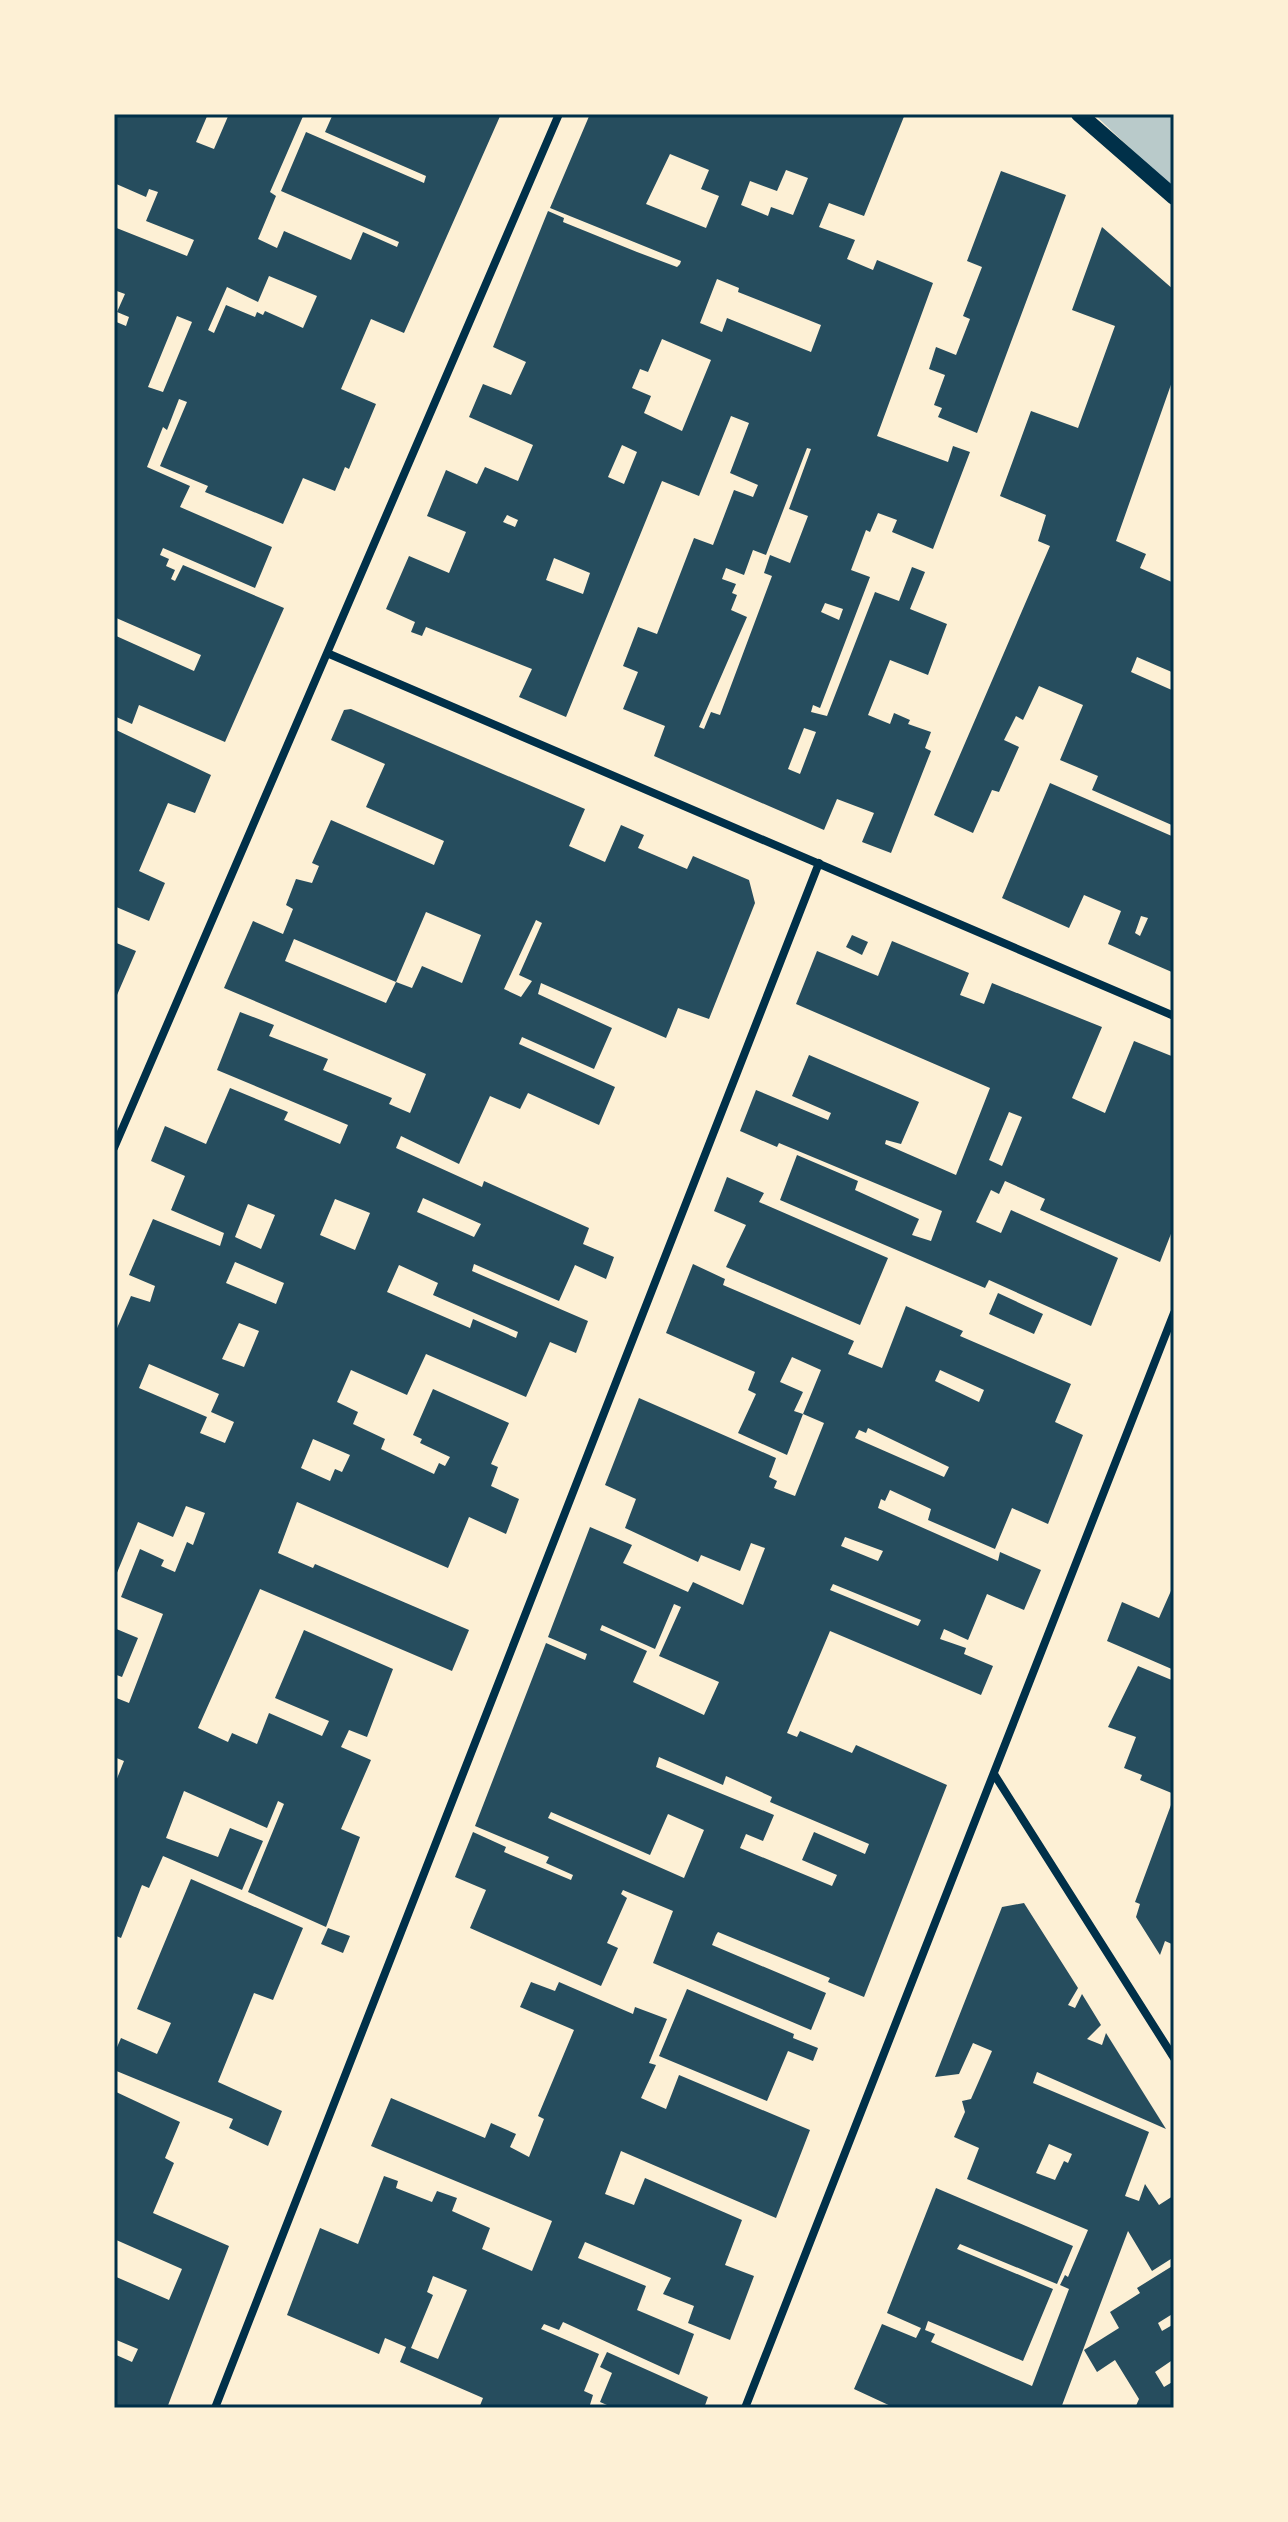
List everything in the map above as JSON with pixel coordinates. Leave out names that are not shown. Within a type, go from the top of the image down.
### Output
[{"type":"main road","points":[[1079,114],[1174,197]]},
{"type":"street","points":[[114,1148],[559,114]]},
{"type":"street","points":[[327,653],[1174,1016]]},
{"type":"street","points":[[215,2408],[819,863]]},
{"type":"street","points":[[745,2408],[1174,1313]]},
{"type":"street","points":[[994,1774],[1174,2058]]},
{"type":"shaded area","points":[[1094,114],[1174,114],[1174,190]]},
{"type":"building","points":[[114,114],[208,114],[196,142],[214,149],[229,114],[304,114],[270,192],[276,196],[258,239],[277,248],[284,231],[351,260],[363,232],[397,247],[399,242],[281,191],[306,132],[424,183],[426,176],[325,132],[333,114],[501,114],[404,333],[371,319],[341,389],[376,404],[349,469],[345,467],[335,491],[303,478],[283,524],[205,492],[208,486],[160,466],[187,402],[179,399],[167,430],[163,427],[147,467],[190,486],[180,507],[272,547],[255,588],[163,548],[160,555],[169,559],[166,566],[175,570],[171,579],[175,581],[183,565],[284,608],[225,742],[139,705],[132,724],[114,716],[114,635],[194,671],[201,655],[114,617],[114,321],[126,326],[129,317],[117,312],[125,294],[114,290],[114,227],[187,256],[194,240],[146,221],[158,192],[149,189],[146,197],[114,183]],"holes":[[[269,276],[317,296],[303,328],[265,311],[263,315],[257,312],[255,317],[226,305],[214,333],[208,330],[227,287],[258,302]],[[177,316],[192,322],[163,392],[148,387]]]},
{"type":"building","points":[[590,114],[905,114],[864,216],[829,203],[819,227],[855,240],[847,259],[873,270],[877,260],[933,283],[877,436],[948,462],[953,446],[970,452],[933,549],[892,532],[897,520],[878,513],[870,532],[866,530],[851,570],[870,577],[820,708],[813,705],[811,712],[827,716],[875,592],[899,601],[912,567],[925,572],[910,609],[947,624],[928,675],[890,660],[868,715],[890,724],[894,713],[910,720],[908,724],[931,732],[925,748],[931,751],[891,853],[862,842],[874,813],[837,799],[824,830],[654,756],[665,726],[623,709],[638,672],[623,666],[638,627],[657,634],[694,538],[713,545],[734,490],[753,497],[758,485],[730,473],[749,423],[731,416],[699,496],[662,481],[566,717],[519,697],[532,669],[426,627],[422,636],[411,632],[415,622],[386,609],[409,556],[449,573],[466,532],[427,516],[446,470],[477,484],[485,467],[518,481],[533,445],[469,417],[483,384],[511,395],[526,362],[493,347],[548,211],[564,218],[563,222],[637,252],[677,267],[680,264],[681,261],[550,208]],"holes":[[[670,154],[709,170],[701,189],[719,196],[706,228],[646,204]],[[786,170],[808,178],[793,215],[771,207],[768,216],[741,205],[750,181],[777,191]],[[717,279],[739,288],[738,292],[821,325],[811,352],[727,318],[722,332],[700,323]],[[662,339],[711,360],[682,431],[644,413],[651,396],[632,388],[640,369],[648,372]],[[622,445],[637,452],[624,484],[608,477]],[[807,448],[811,449],[789,509],[808,516],[790,563],[770,555],[764,573],[772,576],[720,715],[711,712],[704,729],[699,727],[747,617],[731,610],[737,595],[732,593],[736,584],[722,579],[726,568],[744,575],[753,550],[766,555]],[[507,515],[518,520],[515,527],[503,522]],[[554,558],[590,573],[583,594],[546,580]],[[825,603],[843,609],[839,620],[821,612]],[[804,728],[816,732],[800,774],[788,769]]]},
{"type":"building","points":[[1001,171],[1066,195],[977,433],[938,417],[942,408],[934,405],[945,375],[929,369],[936,347],[956,355],[970,319],[963,316],[982,267],[967,261]]},
{"type":"building","points":[[1102,227],[1174,290],[1174,376],[1116,541],[1146,554],[1140,568],[1174,583],[1174,673],[1137,657],[1131,672],[1174,691],[1174,826],[1092,790],[1098,776],[1060,760],[1083,705],[1039,686],[1023,720],[1016,716],[1004,740],[1019,747],[999,792],[992,790],[973,833],[934,815],[1050,546],[1038,541],[1046,515],[1000,496],[1031,411],[1078,428],[1115,326],[1072,310]]},
{"type":"building","points":[[351,709],[585,809],[569,846],[605,862],[621,825],[644,835],[638,848],[687,869],[693,856],[749,880],[755,903],[709,1019],[678,1008],[666,1038],[541,983],[538,994],[612,1028],[594,1069],[522,1037],[519,1044],[615,1087],[599,1125],[528,1093],[520,1109],[490,1096],[459,1164],[401,1136],[396,1148],[482,1187],[484,1181],[589,1228],[583,1244],[614,1257],[606,1279],[575,1265],[559,1301],[474,1264],[472,1271],[588,1321],[576,1353],[550,1342],[526,1397],[426,1354],[407,1395],[351,1370],[337,1402],[358,1412],[353,1424],[385,1439],[381,1449],[434,1474],[439,1463],[445,1466],[450,1457],[420,1443],[422,1439],[413,1435],[433,1389],[509,1423],[491,1464],[498,1467],[491,1486],[519,1499],[506,1534],[469,1517],[448,1568],[297,1502],[278,1553],[313,1568],[315,1564],[469,1630],[452,1671],[260,1589],[198,1728],[228,1742],[232,1733],[257,1744],[269,1713],[322,1736],[329,1721],[275,1698],[304,1630],[393,1669],[367,1737],[349,1730],[341,1747],[371,1760],[341,1829],[360,1837],[326,1927],[248,1892],[284,1804],[278,1801],[267,1828],[184,1791],[166,1838],[218,1857],[230,1828],[263,1841],[242,1890],[163,1856],[149,1888],[142,1885],[121,1938],[114,1935],[114,1786],[124,1761],[114,1757],[114,1697],[129,1703],[163,1614],[121,1597],[140,1549],[164,1560],[161,1566],[175,1572],[187,1542],[193,1545],[205,1513],[186,1506],[173,1537],[138,1522],[114,1580],[114,1335],[131,1296],[150,1302],[155,1286],[129,1275],[153,1219],[220,1246],[224,1233],[171,1210],[185,1176],[151,1161],[165,1126],[206,1144],[230,1088],[288,1112],[284,1120],[340,1144],[348,1125],[217,1070],[240,1012],[274,1025],[269,1036],[328,1059],[323,1070],[392,1098],[389,1104],[410,1113],[426,1074],[224,988],[253,921],[283,934],[293,909],[286,905],[296,879],[312,883],[319,866],[312,863],[331,820],[434,865],[444,841],[366,807],[385,764],[331,740],[344,710]],"holes":[[[426,912],[481,935],[462,983],[422,966],[412,988],[396,982]],[[536,920],[542,923],[519,975],[532,981],[521,997],[504,989]],[[294,939],[396,982],[386,1003],[285,961]],[[423,1198],[481,1224],[474,1237],[417,1212]],[[335,1199],[370,1213],[355,1250],[320,1235]],[[248,1204],[275,1215],[261,1249],[235,1237]],[[235,1262],[284,1283],[276,1304],[226,1283]],[[399,1265],[438,1283],[433,1295],[518,1332],[516,1338],[473,1319],[470,1328],[387,1292]],[[239,1323],[259,1331],[244,1367],[222,1359]],[[149,1364],[219,1394],[211,1412],[234,1422],[225,1443],[200,1433],[207,1417],[139,1388]],[[313,1439],[350,1455],[342,1472],[335,1469],[330,1481],[301,1468]]]},
{"type":"building","points":[[114,729],[211,775],[195,813],[168,803],[139,871],[165,883],[149,921],[114,906]]},
{"type":"building","points":[[1050,783],[1174,837],[1174,973],[1108,944],[1121,911],[1084,895],[1069,928],[1002,898]],"holes":[[[1141,916],[1148,918],[1140,936],[1135,933]]]},
{"type":"building","points":[[852,935],[868,942],[862,955],[846,947]]},
{"type":"building","points":[[892,941],[969,973],[960,995],[984,1004],[992,983],[1102,1027],[1072,1098],[1105,1113],[1134,1041],[1174,1057],[1174,1226],[1160,1262],[1040,1210],[1045,1199],[1005,1181],[999,1194],[991,1190],[976,1222],[1001,1233],[1011,1210],[1118,1258],[1091,1326],[989,1280],[985,1288],[780,1200],[797,1155],[858,1181],[855,1190],[919,1219],[912,1235],[931,1241],[942,1211],[779,1143],[777,1147],[740,1131],[756,1090],[828,1120],[831,1113],[792,1096],[809,1055],[919,1102],[901,1144],[886,1140],[885,1144],[956,1175],[990,1088],[796,1004],[817,951],[878,976]],"holes":[[[1009,1112],[1022,1117],[1002,1166],[989,1160]]]},
{"type":"building","points":[[114,942],[136,951],[114,1002]]},
{"type":"building","points":[[727,1177],[764,1193],[759,1202],[888,1258],[860,1325],[726,1267],[746,1225],[714,1211]]},
{"type":"building","points":[[693,1264],[725,1279],[723,1285],[854,1341],[848,1354],[882,1368],[906,1306],[963,1331],[960,1336],[1071,1384],[1055,1422],[1083,1435],[1048,1524],[1012,1508],[995,1549],[928,1520],[931,1509],[890,1490],[885,1501],[881,1499],[878,1508],[998,1561],[1000,1552],[1041,1570],[1024,1610],[987,1594],[968,1640],[944,1629],[940,1639],[966,1648],[964,1654],[993,1666],[981,1695],[830,1631],[787,1733],[797,1737],[800,1731],[852,1753],[856,1745],[947,1785],[864,1997],[828,1982],[830,1978],[718,1932],[716,1935],[712,1945],[826,1993],[811,2030],[653,1963],[673,1911],[623,1890],[621,1894],[627,1898],[607,1943],[618,1948],[601,1986],[470,1928],[486,1890],[455,1877],[473,1832],[506,1847],[504,1852],[571,1880],[573,1875],[546,1863],[549,1857],[475,1826],[546,1643],[585,1660],[587,1654],[548,1637],[590,1527],[632,1545],[623,1563],[688,1592],[693,1582],[743,1605],[765,1548],[751,1543],[740,1571],[701,1555],[698,1562],[625,1528],[636,1499],[605,1485],[639,1398],[776,1458],[769,1477],[777,1481],[774,1488],[795,1496],[824,1423],[803,1414],[787,1455],[738,1433],[756,1394],[748,1390],[755,1372],[666,1333]],"holes":[[[792,1357],[821,1370],[803,1414],[794,1411],[803,1392],[780,1382]],[[940,1370],[984,1390],[979,1402],[935,1381]],[[868,1428],[949,1467],[944,1477],[855,1438],[859,1430],[866,1433]],[[845,1537],[883,1551],[878,1561],[841,1546]],[[833,1584],[921,1620],[918,1626],[830,1590]],[[674,1604],[681,1607],[659,1656],[719,1682],[704,1715],[633,1682],[647,1651],[600,1630],[602,1625],[655,1649]],[[659,1757],[723,1785],[726,1776],[772,1797],[770,1802],[869,1844],[865,1854],[814,1832],[802,1860],[837,1875],[832,1886],[740,1848],[746,1834],[763,1841],[774,1815],[656,1767]],[[551,1812],[650,1855],[668,1814],[704,1830],[684,1878],[548,1818]]]},
{"type":"building","points":[[998,1293],[1043,1314],[1034,1334],[989,1314]]},
{"type":"building","points":[[1174,1584],[1174,1670],[1107,1641],[1122,1602],[1159,1618]]},
{"type":"building","points":[[114,1628],[138,1638],[122,1677],[114,1674]]},
{"type":"building","points":[[1138,1666],[1174,1681],[1174,1794],[1140,1780],[1142,1775],[1124,1768],[1136,1737],[1108,1727]]},
{"type":"building","points":[[1171,1805],[1174,1806],[1174,1945],[1165,1941],[1160,1955],[1136,1917],[1140,1904],[1135,1902]]},
{"type":"building","points":[[191,1879],[303,1928],[273,2000],[254,1993],[218,2082],[282,2111],[268,2146],[229,2128],[233,2119],[114,2070],[114,2054],[121,2038],[157,2054],[171,2023],[137,2009]]},
{"type":"building","points":[[1024,1903],[1078,1988],[1068,2005],[1075,2008],[1082,1994],[1101,2025],[1087,2039],[1102,2045],[1106,2033],[1166,2129],[1037,2072],[1033,2083],[1149,2132],[1125,2196],[1139,2201],[1145,2184],[1159,2205],[1173,2196],[1174,2257],[1152,2271],[1128,2231],[1061,2408],[895,2408],[854,2389],[882,2324],[916,2338],[921,2328],[887,2313],[936,2188],[1073,2246],[1057,2284],[960,2244],[957,2249],[1053,2289],[1023,2361],[928,2321],[925,2330],[935,2334],[931,2342],[1032,2386],[1069,2289],[1060,2285],[1065,2275],[1068,2277],[1088,2230],[967,2179],[979,2148],[954,2137],[965,2112],[962,2101],[971,2099],[992,2051],[973,2043],[959,2074],[935,2077],[1002,1907]],"holes":[[[1049,2144],[1072,2154],[1068,2163],[1064,2161],[1055,2180],[1036,2173]]]},
{"type":"building","points":[[328,1928],[350,1936],[343,1953],[321,1944]]},
{"type":"building","points":[[531,1982],[555,1991],[559,1982],[633,2014],[635,2007],[667,2019],[649,2063],[656,2065],[641,2098],[666,2109],[679,2075],[810,2130],[776,2218],[621,2151],[605,2194],[634,2205],[645,2178],[742,2220],[725,2265],[754,2276],[730,2340],[688,2323],[694,2306],[663,2294],[671,2278],[585,2242],[578,2258],[646,2286],[637,2310],[694,2334],[679,2375],[563,2322],[559,2330],[544,2324],[541,2329],[599,2354],[584,2391],[593,2395],[589,2408],[479,2408],[483,2398],[400,2362],[406,2347],[385,2338],[379,2354],[287,2315],[320,2228],[358,2244],[384,2176],[398,2181],[396,2188],[432,2202],[437,2191],[457,2198],[452,2211],[490,2228],[482,2249],[532,2271],[552,2221],[371,2146],[391,2098],[485,2138],[491,2123],[516,2134],[510,2147],[529,2157],[544,2119],[538,2116],[574,2030],[520,2007]],"holes":[[[433,2276],[467,2290],[438,2359],[411,2348],[433,2295],[427,2292]]]},
{"type":"building","points":[[687,1989],[794,2034],[793,2038],[818,2048],[813,2061],[788,2051],[767,2101],[659,2056]]},
{"type":"building","points":[[114,2091],[180,2122],[165,2158],[174,2163],[153,2213],[229,2246],[167,2408],[114,2408],[114,2354],[132,2362],[138,2349],[114,2339],[114,2276],[169,2300],[182,2269],[114,2239]]},
{"type":"building","points":[[1174,2265],[1174,2313],[1158,2323],[1162,2331],[1174,2324],[1174,2359],[1155,2372],[1164,2387],[1174,2381],[1174,2408],[1135,2408],[1139,2399],[1115,2360],[1097,2372],[1084,2350],[1119,2328],[1110,2312],[1140,2293],[1137,2288]]},
{"type":"building","points":[[607,2352],[708,2397],[704,2408],[614,2408],[600,2402],[612,2373],[600,2367]]}]
